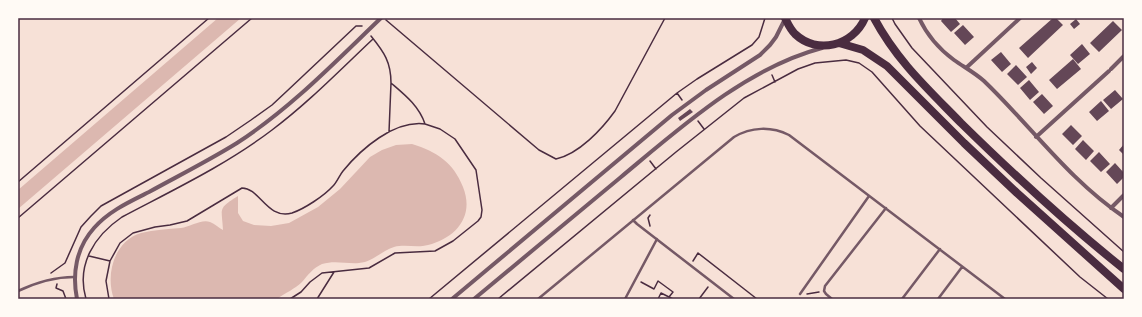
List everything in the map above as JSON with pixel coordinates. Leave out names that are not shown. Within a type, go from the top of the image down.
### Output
[{"type":"main road","points":[[785,18],[795,34],[805,41],[814,45],[828,46],[849,38],[857,31],[864,18]]},
{"type":"main road","points":[[874,18],[914,76],[1026,185],[1085,238],[1124,269]]},
{"type":"main road","points":[[839,43],[863,50],[887,66],[964,143],[1017,193],[1124,289]]},
{"type":"street","points":[[77,299],[74,277],[79,253],[85,240],[101,220],[123,205],[219,154],[271,120],[382,18]]},
{"type":"street","points":[[452,299],[672,115],[706,90],[760,55],[776,37],[785,18]]},
{"type":"street","points":[[919,18],[924,28],[942,50],[984,82],[1073,176],[1124,217]]},
{"type":"street","points":[[966,68],[1020,18]]},
{"type":"street","points":[[474,299],[705,109],[754,78],[793,58],[828,46]]},
{"type":"street","points":[[1036,137],[1124,56]]},
{"type":"street","points":[[1111,208],[1124,195]]},
{"type":"lane","points":[[538,299],[734,137],[740,133],[754,129],[774,129],[789,135],[1005,299]]},
{"type":"lane","points":[[800,294],[869,196]]},
{"type":"lane","points":[[832,299],[824,291],[825,286],[886,208]]},
{"type":"lane","points":[[633,220],[734,299]]},
{"type":"lane","points":[[625,299],[657,239]]},
{"type":"lane","points":[[902,299],[940,249]]},
{"type":"lane","points":[[938,299],[962,267]]},
{"type":"lane","points":[[18,291],[44,281],[74,277]]},
{"type":"path","points":[[18,182],[209,18]]},
{"type":"path","points":[[18,218],[252,18]]},
{"type":"path","points":[[382,18],[539,150],[556,159],[563,158],[583,145],[606,123],[615,111],[665,18]]},
{"type":"path","points":[[429,299],[677,93],[752,45],[759,37],[765,18]]},
{"type":"path","points":[[892,18],[912,48],[987,127],[1041,178],[1124,252]]},
{"type":"path","points":[[49,274],[65,263],[81,227],[101,206],[226,137],[251,120],[282,96],[356,26],[362,25],[363,27]]},
{"type":"path","points":[[900,39],[904,36]]},
{"type":"path","points":[[373,39],[386,55],[390,69],[391,83],[389,132]]},
{"type":"path","points":[[498,299],[656,168],[744,98],[798,69],[815,63],[846,60],[859,63],[872,72],[926,131],[1080,277],[1108,299]]},
{"type":"path","points":[[872,72],[876,67]]},
{"type":"path","points":[[772,75],[775,82]]},
{"type":"path","points":[[391,83],[417,107],[425,124]]},
{"type":"path","points":[[677,93],[682,100]]},
{"type":"path","points":[[698,121],[704,130]]},
{"type":"path","points":[[109,299],[106,281],[110,261],[120,243],[133,233],[155,227],[170,226],[186,221],[242,188],[248,188],[267,206],[278,213],[292,213],[328,191],[360,153],[389,132],[410,124],[425,124],[440,129],[455,139],[476,170],[482,203],[481,217],[474,225],[453,241],[435,250],[395,253],[369,268],[350,271],[326,272],[317,275],[301,292],[290,299]]},
{"type":"path","points":[[646,156],[656,168]]},
{"type":"path","points":[[650,227],[648,218],[651,214]]},
{"type":"path","points":[[690,265],[698,253],[757,299]]},
{"type":"path","points":[[88,255],[110,261]]},
{"type":"path","points":[[317,299],[334,271]]},
{"type":"path","points":[[641,282],[654,288],[658,281],[673,292],[669,297]]},
{"type":"path","points":[[57,282],[56,288],[63,292],[66,299]]},
{"type":"path","points":[[699,299],[709,285]]},
{"type":"path","points":[[800,294],[824,291]]},
{"type":"path","points":[[658,299],[661,293],[672,299]]},
{"type":"shaded area","points":[[218,18],[241,18],[18,209],[18,190]]},
{"type":"shaded area","points":[[412,144],[429,151],[443,159],[449,165],[459,178],[466,198],[464,217],[460,225],[447,237],[438,242],[424,246],[394,247],[369,261],[359,263],[331,262],[322,264],[313,270],[293,289],[277,299],[114,299],[111,290],[111,270],[118,251],[124,243],[132,237],[141,233],[181,228],[207,221],[223,230],[222,210],[227,204],[238,196],[238,213],[243,221],[254,225],[271,226],[289,223],[318,207],[340,189],[370,157],[382,150],[396,145]]},
{"type":"building","points":[[943,18],[955,18],[960,24],[951,32],[941,21]]},
{"type":"building","points":[[1053,18],[1056,18],[1063,25],[1028,58],[1019,48]]},
{"type":"building","points":[[1076,19],[1080,24],[1074,29],[1070,24]]},
{"type":"building","points":[[1113,21],[1122,30],[1099,52],[1090,43]]},
{"type":"building","points":[[963,25],[974,37],[965,45],[954,33]]},
{"type":"building","points":[[1082,44],[1090,54],[1078,64],[1070,55]]},
{"type":"building","points":[[1001,52],[1011,64],[1002,72],[991,60]]},
{"type":"building","points":[[1073,59],[1081,69],[1057,89],[1049,80]]},
{"type":"building","points":[[1032,62],[1037,68],[1031,74],[1026,67]]},
{"type":"building","points":[[1016,65],[1027,77],[1018,85],[1007,74]]},
{"type":"building","points":[[1029,80],[1039,92],[1030,100],[1020,88]]},
{"type":"building","points":[[1115,90],[1123,99],[1111,109],[1103,100]]},
{"type":"building","points":[[1042,94],[1053,106],[1044,114],[1033,102]]},
{"type":"building","points":[[1101,101],[1109,111],[1097,121],[1089,112]]},
{"type":"building","points":[[690,109],[693,112],[680,121],[678,118]]},
{"type":"building","points":[[1071,125],[1082,136],[1073,145],[1062,134]]},
{"type":"building","points":[[1083,140],[1094,151],[1086,160],[1075,149]]},
{"type":"building","points":[[1124,144],[1124,155],[1119,150]]},
{"type":"building","points":[[1099,152],[1110,164],[1101,172],[1090,161]]},
{"type":"building","points":[[1115,163],[1124,173],[1124,177],[1117,184],[1106,172]]}]
